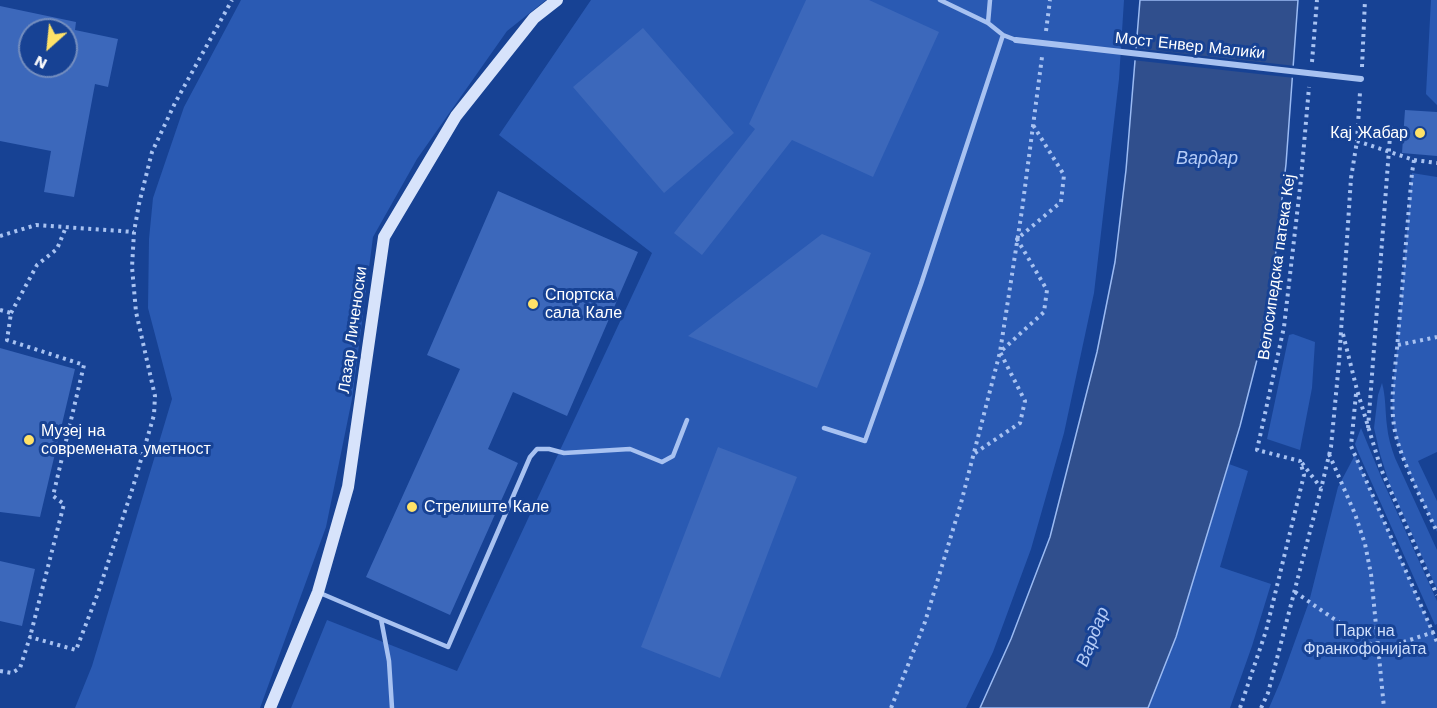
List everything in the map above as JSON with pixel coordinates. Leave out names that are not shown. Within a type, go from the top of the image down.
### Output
[{"type":"street","name":"Лазар Личеноски","points":[[270,708],[318,592],[348,487],[384,237],[456,116],[534,18],[557,0]]},
{"type":"street","name":"Мост Енвер Малиќи","points":[[1016,40],[1361,79]]},
{"type":"lane","points":[[940,0],[988,23],[1003,35],[1016,40]]},
{"type":"lane","points":[[988,23],[990,0]]},
{"type":"lane","points":[[824,428],[865,441],[921,284],[1003,35]]},
{"type":"lane","points":[[318,592],[448,647],[530,457],[537,449],[564,453],[630,448],[662,462],[673,456],[687,420]]},
{"type":"lane","points":[[381,619],[389,661],[392,708]]},
{"type":"path","points":[[30,637],[76,650],[134,488],[154,415],[155,396],[136,312],[132,267],[134,232],[139,204],[152,152],[175,103],[232,0]]},
{"type":"path","points":[[1045,36],[1050,0]]},
{"type":"path","points":[[1311,70],[1317,0]]},
{"type":"path","points":[[1262,708],[1295,592],[1329,454],[1357,141],[1365,0]]},
{"type":"path","points":[[891,708],[925,622],[974,454],[1000,352],[1043,47]]},
{"type":"path","name":"Велосипедска патека Кеј","points":[[1300,460],[1257,450],[1284,327],[1310,81]]},
{"type":"path","points":[[1368,428],[1391,123]]},
{"type":"path","points":[[1017,239],[1061,202],[1064,175],[1033,125]]},
{"type":"path","points":[[1357,141],[1414,160],[1437,163]]},
{"type":"path","points":[[1414,160],[1393,389],[1394,417],[1396,436],[1407,466],[1437,532]]},
{"type":"path","points":[[0,236],[36,225],[134,232]]},
{"type":"path","points":[[0,671],[12,674],[20,668],[30,637],[64,504],[53,496],[84,365],[7,340],[11,313],[37,265],[57,249],[66,227]]},
{"type":"path","points":[[1000,352],[1044,312],[1046,301],[1047,290],[1017,239]]},
{"type":"path","points":[[0,310],[11,313]]},
{"type":"path","points":[[1341,329],[1381,469],[1437,595]]},
{"type":"path","points":[[1398,345],[1437,337]]},
{"type":"path","points":[[974,454],[1020,423],[1025,401],[1000,352]]},
{"type":"path","points":[[1357,390],[1351,446],[1435,632],[1437,642]]},
{"type":"path","points":[[1329,454],[1355,514],[1365,544],[1371,574],[1384,708]]},
{"type":"path","points":[[1300,460],[1321,489]]},
{"type":"path","points":[[1240,708],[1266,632],[1294,519],[1304,475],[1300,460]]},
{"type":"path","points":[[1295,592],[1378,650]]},
{"type":"path","points":[[1378,650],[1435,632]]},
{"type":"green space","points":[[241,0],[546,0],[507,31],[417,159],[373,237],[352,399],[326,527],[260,708],[75,708],[92,666],[172,399],[148,308],[149,239],[153,198],[184,107]]},
{"type":"green space","points":[[591,0],[1124,0],[1119,79],[1094,293],[1064,433],[1031,549],[993,652],[966,708],[291,708],[327,620],[457,671],[652,253],[499,135]]},
{"type":"green space","points":[[1431,0],[1437,0],[1437,105],[1426,94]]},
{"type":"green space","points":[[1412,173],[1437,177],[1437,452],[1418,461],[1437,501],[1437,532],[1404,461],[1396,436],[1393,411],[1393,386]]},
{"type":"green space","points":[[1293,334],[1315,342],[1312,388],[1300,450],[1267,439],[1289,335]]},
{"type":"green space","points":[[1382,383],[1387,430],[1392,450],[1437,550],[1437,589],[1390,486],[1380,454],[1374,428],[1378,395]]},
{"type":"green space","points":[[1361,428],[1437,601],[1437,624],[1435,625],[1358,452],[1355,444]]},
{"type":"green space","name":"Парк на Франкофонијата","points":[[1355,455],[1437,642],[1437,708],[1269,708],[1309,602],[1338,487]]},
{"type":"green space","points":[[1229,464],[1248,471],[1220,567],[1271,584],[1252,646],[1230,708],[1148,708],[1176,637]]},
{"type":"water","name":"Вардар","points":[[1140,0],[1298,0],[1286,164],[1274,268],[1260,348],[1240,426],[1176,637],[1148,708],[980,708],[1011,639],[1050,537],[1097,352],[1115,262],[1126,170]]},
{"type":"pier","points":[[1133,48],[1296,66],[1295,78],[1132,60]]},
{"type":"building","points":[[806,0],[869,0],[939,32],[873,177],[792,140],[702,255],[674,233],[755,129],[749,124]]},
{"type":"building","points":[[0,6],[57,18],[18,18],[18,78],[78,78],[78,31],[118,39],[108,87],[95,84],[74,197],[44,192],[51,151],[0,141]]},
{"type":"building","points":[[643,28],[734,133],[664,193],[573,87]]},
{"type":"building","name":"Кај Жабар","points":[[1405,110],[1437,112],[1437,156],[1402,153]]},
{"type":"building","points":[[498,191],[638,252],[567,416],[513,392],[488,449],[518,463],[450,615],[366,577],[460,369],[427,355]]},
{"type":"building","points":[[822,234],[871,253],[817,388],[688,336]]},
{"type":"building","name":"Музеј на современата уметност","points":[[0,348],[75,369],[40,517],[0,512]]},
{"type":"building","points":[[718,447],[797,477],[720,678],[641,647]]},
{"type":"building","points":[[0,561],[35,569],[22,626],[0,621]]},
{"type":"place","name":"Кај Жабар","points":[[1420,133]]},
{"type":"place","name":"Спортска сала Кале","points":[[533,304]]},
{"type":"place","name":"Музеј на современата уметност","points":[[29,440]]},
{"type":"place","name":"Стрелиште Кале","points":[[412,507]]}]
